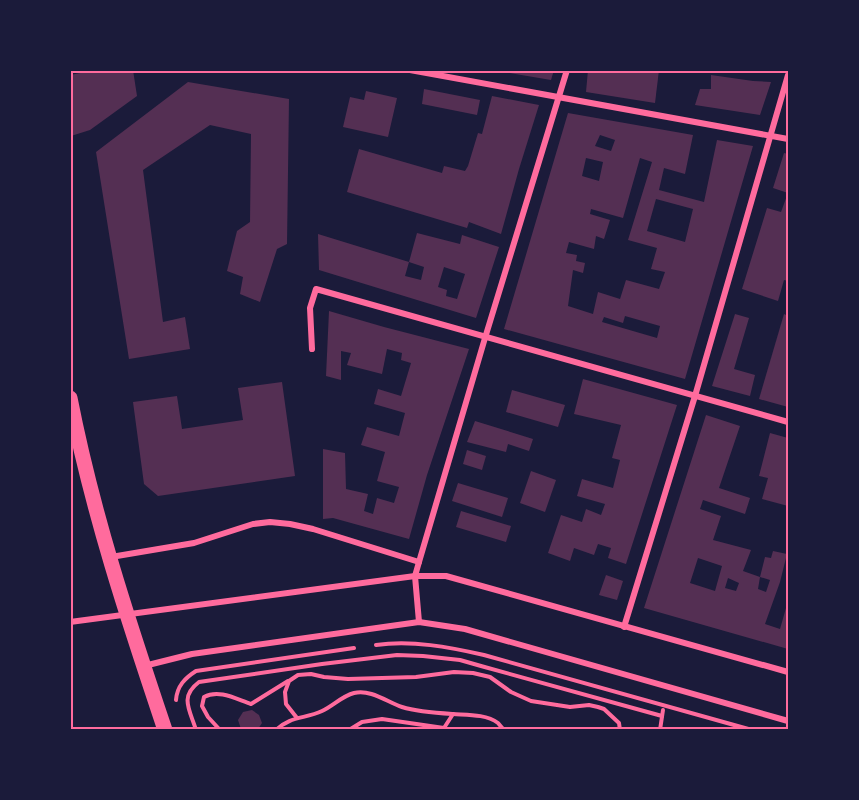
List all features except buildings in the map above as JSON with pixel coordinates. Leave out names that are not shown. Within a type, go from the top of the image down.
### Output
[{"type":"main road","points":[[70,398],[81,452],[110,557],[165,729]]},
{"type":"street","points":[[410,70],[789,139]]},
{"type":"street","points":[[419,622],[415,576],[567,70]]},
{"type":"street","points":[[624,627],[789,75]]},
{"type":"street","points":[[312,349],[310,308],[316,289],[789,422]]},
{"type":"street","points":[[110,557],[194,543],[254,524],[270,522],[290,524],[419,562]]},
{"type":"street","points":[[70,622],[415,576],[446,576],[789,672]]},
{"type":"street","points":[[144,666],[192,654],[419,622],[465,630],[789,721]]},
{"type":"path","points":[[375,646],[403,644],[460,649],[752,729]]},
{"type":"path","points":[[176,700],[180,685],[196,671],[363,647]]},
{"type":"path","points":[[196,729],[187,701],[188,693],[199,682],[398,655],[460,660],[662,716]]},
{"type":"path","points":[[479,674],[481,666]]},
{"type":"path","points":[[301,668],[302,674]]},
{"type":"path","points":[[220,729],[208,717],[202,706],[204,697],[212,693],[251,704],[302,674],[348,678],[416,676],[454,672],[490,677],[511,692],[531,701],[570,707],[589,705],[604,709],[619,723],[620,729]]},
{"type":"path","points":[[289,681],[285,692],[286,704],[297,718]]},
{"type":"path","points":[[276,729],[283,723],[324,711],[345,696],[356,692],[373,694],[404,708],[483,717],[496,722],[504,729]]},
{"type":"path","points":[[595,706],[597,698]]},
{"type":"path","points":[[660,729],[663,710]]},
{"type":"path","points":[[349,729],[362,722],[382,719],[443,729],[453,714]]}]
